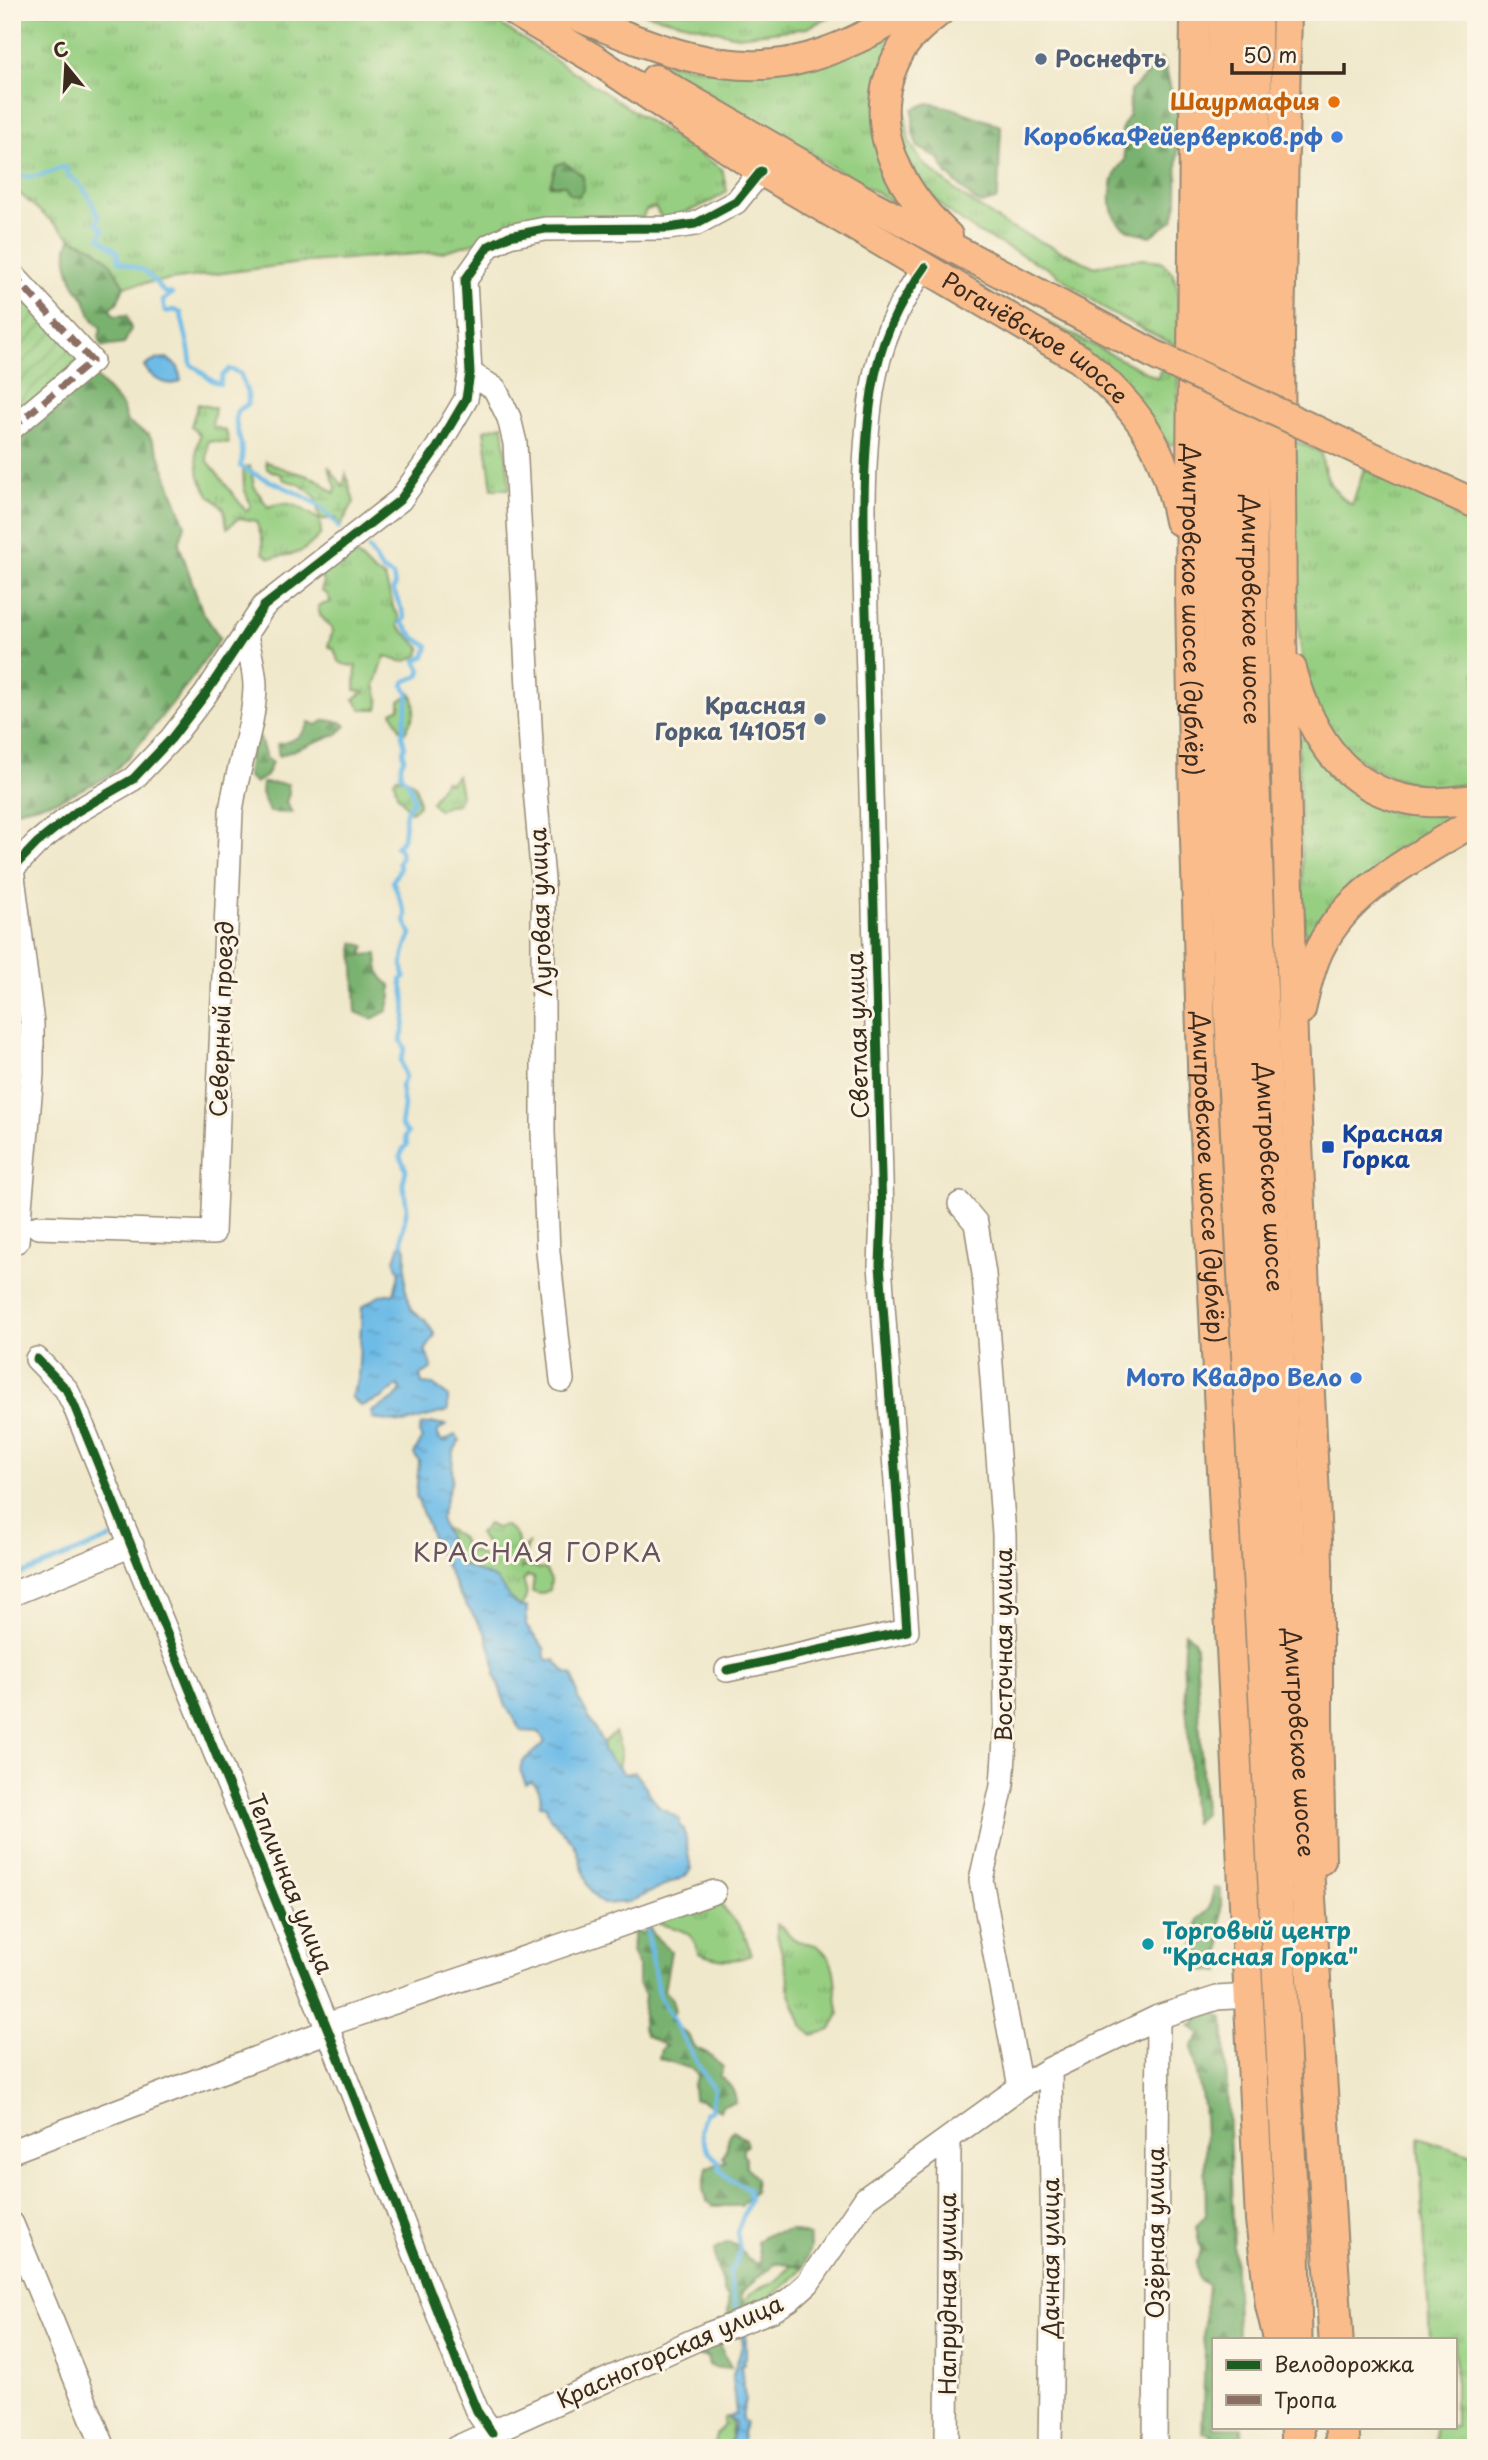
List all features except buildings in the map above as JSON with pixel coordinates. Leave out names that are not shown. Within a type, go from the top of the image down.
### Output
[{"type":"highway","name":"Дмитровское шоссе","points":[[1225,12],[1220,555],[1222,765],[1230,981],[1293,2248],[1295,2338]]},
{"type":"highway","name":"Дмитровское шоссе","points":[[1255,12],[1250,541],[1252,762],[1289,1587],[1336,2338]]},
{"type":"highway","points":[[1297,2428],[1298,2448]]},
{"type":"highway","points":[[1342,2428],[1343,2448]]},
{"type":"main road","name":"Рогачёвское шоссе","points":[[515,12],[598,61],[761,171],[1080,359],[1115,388],[1142,421],[1160,454],[1174,494],[1183,537],[1190,595]]},
{"type":"main road","points":[[541,12],[872,205],[970,258],[1159,357],[1476,504]]},
{"type":"main road","points":[[566,12],[659,48],[693,58],[730,64],[761,65],[824,53],[864,37],[908,12]]},
{"type":"main road","points":[[939,12],[919,28],[902,49],[887,80],[884,117],[886,139],[895,167],[909,191],[931,220],[970,258]]},
{"type":"main road","name":"Дмитровское шоссе (дублёр)","points":[[1195,12],[1190,595],[1202,1084],[1260,2220],[1270,2305],[1278,2338]]},
{"type":"main road","points":[[1287,12],[1280,331],[1282,633],[1293,1040],[1318,1561],[1321,1858],[1316,1999]]},
{"type":"main road","points":[[1282,633],[1300,699],[1314,730],[1337,762],[1361,780],[1394,796],[1428,802],[1476,799]]},
{"type":"main road","points":[[1293,1040],[1318,951],[1331,928],[1350,905],[1378,882],[1476,820]]},
{"type":"street","points":[[17,1241],[32,1074],[32,1023],[12,869],[37,843],[76,812],[133,779],[178,730],[205,695],[260,611],[400,500],[437,449],[466,400],[470,373],[465,280],[489,246],[509,236],[545,229],[668,228],[695,224],[736,202],[761,171]]},
{"type":"street","name":"Светлая улица","points":[[727,1670],[907,1631],[880,1265],[882,1216],[865,486],[872,391],[885,337],[904,295],[925,267]]},
{"type":"street","points":[[12,274],[92,361],[12,428]]},
{"type":"street","name":"Луговая улица","points":[[470,373],[495,389],[509,418],[515,443],[531,744],[543,880],[543,1132],[548,1252],[562,1380]]},
{"type":"street","name":"Северный проезд","points":[[38,1227],[213,1233],[231,812],[255,686],[245,632]]},
{"type":"street","name":"Восточная улица","points":[[960,1204],[976,1223],[984,1274],[1004,1534],[1004,1761],[1002,1786],[981,1880],[1020,2087]]},
{"type":"street","name":"Тепличная улица","points":[[37,1359],[66,1389],[70,1397],[328,2029],[461,2373],[477,2411],[492,2433]]},
{"type":"street","points":[[12,1594],[132,1545]]},
{"type":"street","points":[[12,2151],[328,2029],[338,2021],[714,1892]]},
{"type":"street","name":"Красногорская улица","points":[[456,2448],[706,2335],[773,2310],[808,2283],[866,2198],[1020,2087],[1050,2069],[1158,2017],[1217,1998],[1249,1996]]},
{"type":"street","name":"Озёрная улица","points":[[1155,2448],[1158,2017]]},
{"type":"street","name":"Дачная улица","points":[[1050,2069],[1053,2250],[1050,2448]]},
{"type":"street","name":"Напрудная улица","points":[[947,2448],[950,2139]]},
{"type":"street","points":[[12,2224],[104,2448]]},
{"type":"green space","points":[[12,12],[477,12],[500,24],[722,169],[727,191],[696,208],[662,219],[655,207],[646,210],[641,221],[551,221],[442,252],[308,262],[124,286],[108,260],[94,248],[71,238],[12,187]]},
{"type":"green space","points":[[638,12],[839,12],[807,28],[737,36]]},
{"type":"green space","points":[[899,30],[882,167],[897,201],[894,203],[656,63],[709,70]]},
{"type":"green space","points":[[1161,59],[1178,109],[1177,202],[1173,220],[1151,236],[1130,230],[1119,223],[1112,208],[1111,190],[1116,173],[1125,160],[1121,130],[1129,115],[1130,92],[1146,75],[1154,61]]},
{"type":"green space","points":[[928,103],[952,108],[1001,126],[996,200],[982,204],[975,201],[947,174],[939,159],[918,147],[913,134],[913,109]]},
{"type":"green space","points":[[896,110],[905,110],[909,141],[922,162],[961,195],[1009,227],[1095,267],[1143,259],[1161,261],[1172,272],[1178,289],[1178,438],[1174,444],[1170,445],[1035,320],[1038,317],[1157,378],[1173,344],[1110,313],[1051,270],[979,233],[946,210],[924,187],[899,149]]},
{"type":"green space","points":[[564,162],[583,176],[584,188],[579,196],[570,194],[565,185],[550,185],[556,165]]},
{"type":"green space","points":[[71,238],[94,248],[108,260],[124,286],[117,303],[109,309],[115,316],[127,315],[131,329],[124,344],[102,347],[99,338],[101,328],[75,286],[69,269],[67,249]]},
{"type":"green space","points":[[12,262],[101,360],[12,433]]},
{"type":"green space","points":[[89,369],[122,406],[127,422],[149,435],[157,449],[185,525],[179,544],[202,611],[220,638],[138,746],[110,776],[59,800],[12,811],[12,401]]},
{"type":"green space","points":[[198,404],[215,408],[212,426],[226,431],[229,443],[208,441],[207,460],[246,511],[251,506],[244,488],[243,467],[250,466],[254,486],[268,507],[289,504],[320,520],[321,534],[303,550],[270,558],[263,553],[256,521],[239,518],[227,528],[224,509],[209,495],[199,477],[196,449],[200,435],[191,426]]},
{"type":"green space","points":[[503,425],[510,489],[492,489],[484,430]]},
{"type":"green space","points":[[1293,440],[1321,452],[1329,482],[1338,494],[1352,505],[1364,469],[1476,522],[1476,781],[1434,787],[1393,777],[1362,761],[1338,741],[1321,716],[1302,658],[1298,627]]},
{"type":"green space","points":[[266,461],[316,479],[335,493],[336,487],[328,466],[343,486],[346,474],[354,502],[339,528],[336,518],[320,520],[315,496],[299,484],[284,480],[280,474],[267,469]]},
{"type":"green space","points":[[357,555],[374,572],[385,578],[394,610],[399,616],[398,626],[421,648],[419,655],[405,661],[385,656],[375,686],[379,699],[378,709],[361,709],[354,699],[364,692],[355,690],[356,666],[341,663],[334,649],[328,646],[333,630],[320,615],[318,606],[331,602],[327,594],[321,591],[324,582],[319,575],[339,558]]},
{"type":"green space","points":[[411,693],[414,713],[405,732],[400,729],[392,712],[400,708],[400,701]]},
{"type":"green space","points":[[325,720],[341,722],[346,726],[337,734],[279,756],[277,744],[296,738],[309,722],[317,725]]},
{"type":"green space","points":[[252,734],[260,738],[266,758],[272,762],[266,776],[255,783],[247,776]]},
{"type":"green space","points":[[1305,735],[1332,766],[1453,810],[1459,817],[1313,933],[1307,934],[1304,931],[1298,741]]},
{"type":"green space","points":[[457,775],[461,795],[457,804],[438,810],[431,802],[445,780],[449,783]]},
{"type":"green space","points":[[397,777],[409,780],[415,785],[419,805],[411,812],[397,794],[394,781]]},
{"type":"green space","points":[[262,783],[288,784],[286,802],[292,813],[269,812],[261,793]]},
{"type":"green space","points":[[12,928],[26,1028],[12,1170]]},
{"type":"green space","points":[[353,943],[365,946],[362,955],[377,954],[381,976],[391,985],[387,1011],[372,1019],[356,1012]]},
{"type":"green space","points":[[488,1524],[496,1528],[505,1526],[512,1531],[518,1540],[517,1552],[528,1544],[521,1569],[534,1563],[538,1569],[545,1569],[551,1580],[550,1590],[540,1594],[532,1592],[534,1578],[528,1576],[523,1581],[526,1595],[520,1607],[506,1595],[496,1579],[470,1569],[457,1559],[443,1528],[459,1536],[465,1551],[476,1552],[491,1560],[492,1553],[479,1534]]},
{"type":"green space","points":[[1185,1632],[1194,1640],[1196,1647],[1204,1814],[1194,1823],[1184,1673]]},
{"type":"green space","points":[[615,1732],[621,1750],[618,1769],[602,1752],[603,1743]]},
{"type":"green space","points":[[1214,1888],[1221,1889],[1221,1972],[1198,1969],[1194,1937],[1198,1919],[1209,1910]]},
{"type":"green space","points":[[714,1897],[741,1928],[751,1955],[731,1960],[698,1953],[696,1945],[684,1931],[657,1923]]},
{"type":"green space","points":[[777,1924],[796,1940],[819,1947],[831,1962],[839,2014],[831,2030],[812,2035],[803,2027],[788,1988],[789,1979],[777,1935]]},
{"type":"green space","points":[[634,1925],[640,1934],[650,1928],[652,1934],[671,1951],[664,1991],[672,1999],[675,2011],[669,2020],[688,2035],[694,2047],[707,2053],[723,2067],[719,2076],[731,2087],[736,2102],[722,2105],[720,2111],[694,2099],[693,2085],[698,2076],[692,2069],[659,2058],[661,2049],[666,2046],[646,2035],[642,2027],[645,1995],[638,1984],[638,1964],[632,1952]]},
{"type":"green space","points":[[1204,2006],[1224,2018],[1238,2338],[1212,2338],[1212,2428],[1242,2428],[1243,2448],[1212,2448],[1212,2434],[1202,2432],[1205,2351],[1203,2327],[1208,2285],[1199,2280],[1196,2262],[1201,2251],[1196,2227],[1206,2215],[1203,2107],[1192,2046],[1201,2035],[1190,2025],[1196,2024],[1197,2014]]},
{"type":"green space","points":[[733,2130],[745,2139],[747,2145],[743,2149],[743,2155],[746,2157],[746,2166],[756,2179],[754,2192],[741,2206],[713,2206],[706,2201],[703,2189],[707,2168],[726,2161],[723,2157]]},
{"type":"green space","points":[[1419,2137],[1476,2156],[1476,2448],[1436,2448],[1435,2428],[1456,2428],[1456,2338],[1430,2338]]},
{"type":"green space","points":[[791,2230],[809,2236],[810,2248],[803,2267],[775,2263],[741,2293],[743,2305],[728,2319],[728,2297],[715,2263],[715,2249],[728,2242],[740,2249],[748,2260],[757,2264],[760,2262],[757,2242],[765,2235]]},
{"type":"green space","points":[[791,2265],[803,2267],[769,2297],[743,2305],[752,2293],[776,2281]]},
{"type":"green space","points":[[716,2339],[731,2367],[715,2368],[709,2365],[707,2357],[698,2356],[696,2350]]},
{"type":"green space","points":[[726,2417],[732,2422],[731,2438],[727,2448],[715,2448],[716,2435]]},
{"type":"water","points":[[167,358],[178,367],[181,381],[171,384],[160,381],[144,366]]},
{"type":"water","points":[[402,1239],[406,1250],[405,1287],[412,1311],[425,1320],[435,1335],[425,1351],[432,1366],[420,1376],[422,1384],[433,1385],[448,1396],[448,1411],[404,1423],[373,1419],[371,1412],[393,1400],[401,1391],[398,1385],[382,1398],[361,1406],[351,1397],[358,1379],[362,1307],[381,1295],[394,1293],[400,1271],[395,1260]]},
{"type":"water","points":[[421,1425],[446,1425],[438,1431],[442,1442],[455,1435],[460,1440],[453,1453],[452,1480],[440,1519],[457,1559],[464,1566],[496,1579],[513,1602],[520,1607],[527,1607],[526,1626],[544,1648],[545,1658],[555,1660],[566,1673],[573,1675],[578,1698],[603,1743],[603,1752],[624,1774],[635,1772],[659,1807],[680,1819],[691,1870],[684,1877],[629,1902],[603,1904],[588,1885],[575,1846],[550,1818],[546,1806],[540,1805],[537,1787],[532,1782],[526,1784],[520,1770],[522,1762],[545,1742],[539,1732],[521,1731],[506,1706],[495,1675],[495,1665],[486,1634],[461,1597],[434,1542],[416,1496],[419,1461],[414,1454],[422,1439],[419,1433]]},
{"type":"water","points":[[739,2327],[746,2334],[746,2358],[745,2364],[741,2366],[745,2399],[742,2420],[746,2424],[742,2432],[744,2448],[729,2448],[735,2422],[728,2417],[736,2414],[732,2378],[743,2343]]},
{"type":"waterway","points":[[12,173],[30,176],[61,167],[68,169],[67,175],[83,188],[96,211],[99,218],[96,222],[104,230],[99,237],[117,251],[119,261],[145,271],[164,292],[172,294],[163,300],[165,312],[174,310],[181,313],[191,365],[220,384],[222,376],[229,369],[240,373],[248,395],[248,404],[237,411],[236,418],[242,452],[240,466],[307,498],[330,516],[339,528]]},
{"type":"waterway","points":[[369,549],[382,570],[393,576],[393,590],[405,619],[401,621],[415,638],[428,646],[425,656],[416,661],[421,670],[419,676],[403,685],[409,693],[402,735],[405,747],[401,775],[409,783],[414,799],[406,812],[403,839],[396,847],[400,850],[401,857],[398,863],[400,868],[393,881],[411,934],[403,960],[405,977],[401,980],[406,1010],[401,1040],[405,1048],[401,1060],[405,1077],[401,1086],[404,1106],[401,1126],[408,1133],[405,1136],[407,1145],[400,1156],[406,1170],[403,1183],[407,1208],[402,1244]]},
{"type":"waterway","points":[[12,1578],[111,1538]]},
{"type":"waterway","points":[[647,1929],[658,1993],[714,2089],[711,2111],[705,2113],[703,2120],[703,2140],[709,2152],[720,2162],[719,2169],[731,2180],[748,2188],[750,2199],[737,2232],[740,2250],[737,2261],[728,2273],[738,2317]]},
{"type":"marked path","points":[[12,274],[92,361],[12,428]]},
{"type":"cycle path","points":[[12,869],[37,843],[76,812],[133,779],[171,739],[205,695],[264,606],[400,500],[437,448],[466,399],[470,373],[465,280],[489,246],[509,236],[545,229],[668,228],[695,224],[736,202],[761,171]]},
{"type":"cycle path","points":[[727,1670],[907,1631],[880,1265],[882,1216],[864,498],[868,427],[879,358],[898,311],[925,267]]},
{"type":"cycle path","points":[[37,1359],[66,1389],[74,1405],[328,2030],[461,2373],[477,2411],[492,2433]]},
{"type":"place","name":"Роснефть","points":[[1041,59]]},
{"type":"place","name":"Шаурмафия","points":[[1334,102]]},
{"type":"place","name":"КоробкаФейерверков.рф","points":[[1337,137]]},
{"type":"place","name":"Красная Горка 141051","points":[[820,719]]},
{"type":"place","name":"Красная Горка","points":[[1328,1147]]},
{"type":"place","name":"Мото Квадро Вело","points":[[1356,1378]]},
{"type":"place","name":"Торговый центр \"Красная Горка\"","points":[[1148,1944]]},
{"type":"district","name":"КРАСНАЯ ГОРКА","points":[[538,1553]]}]
